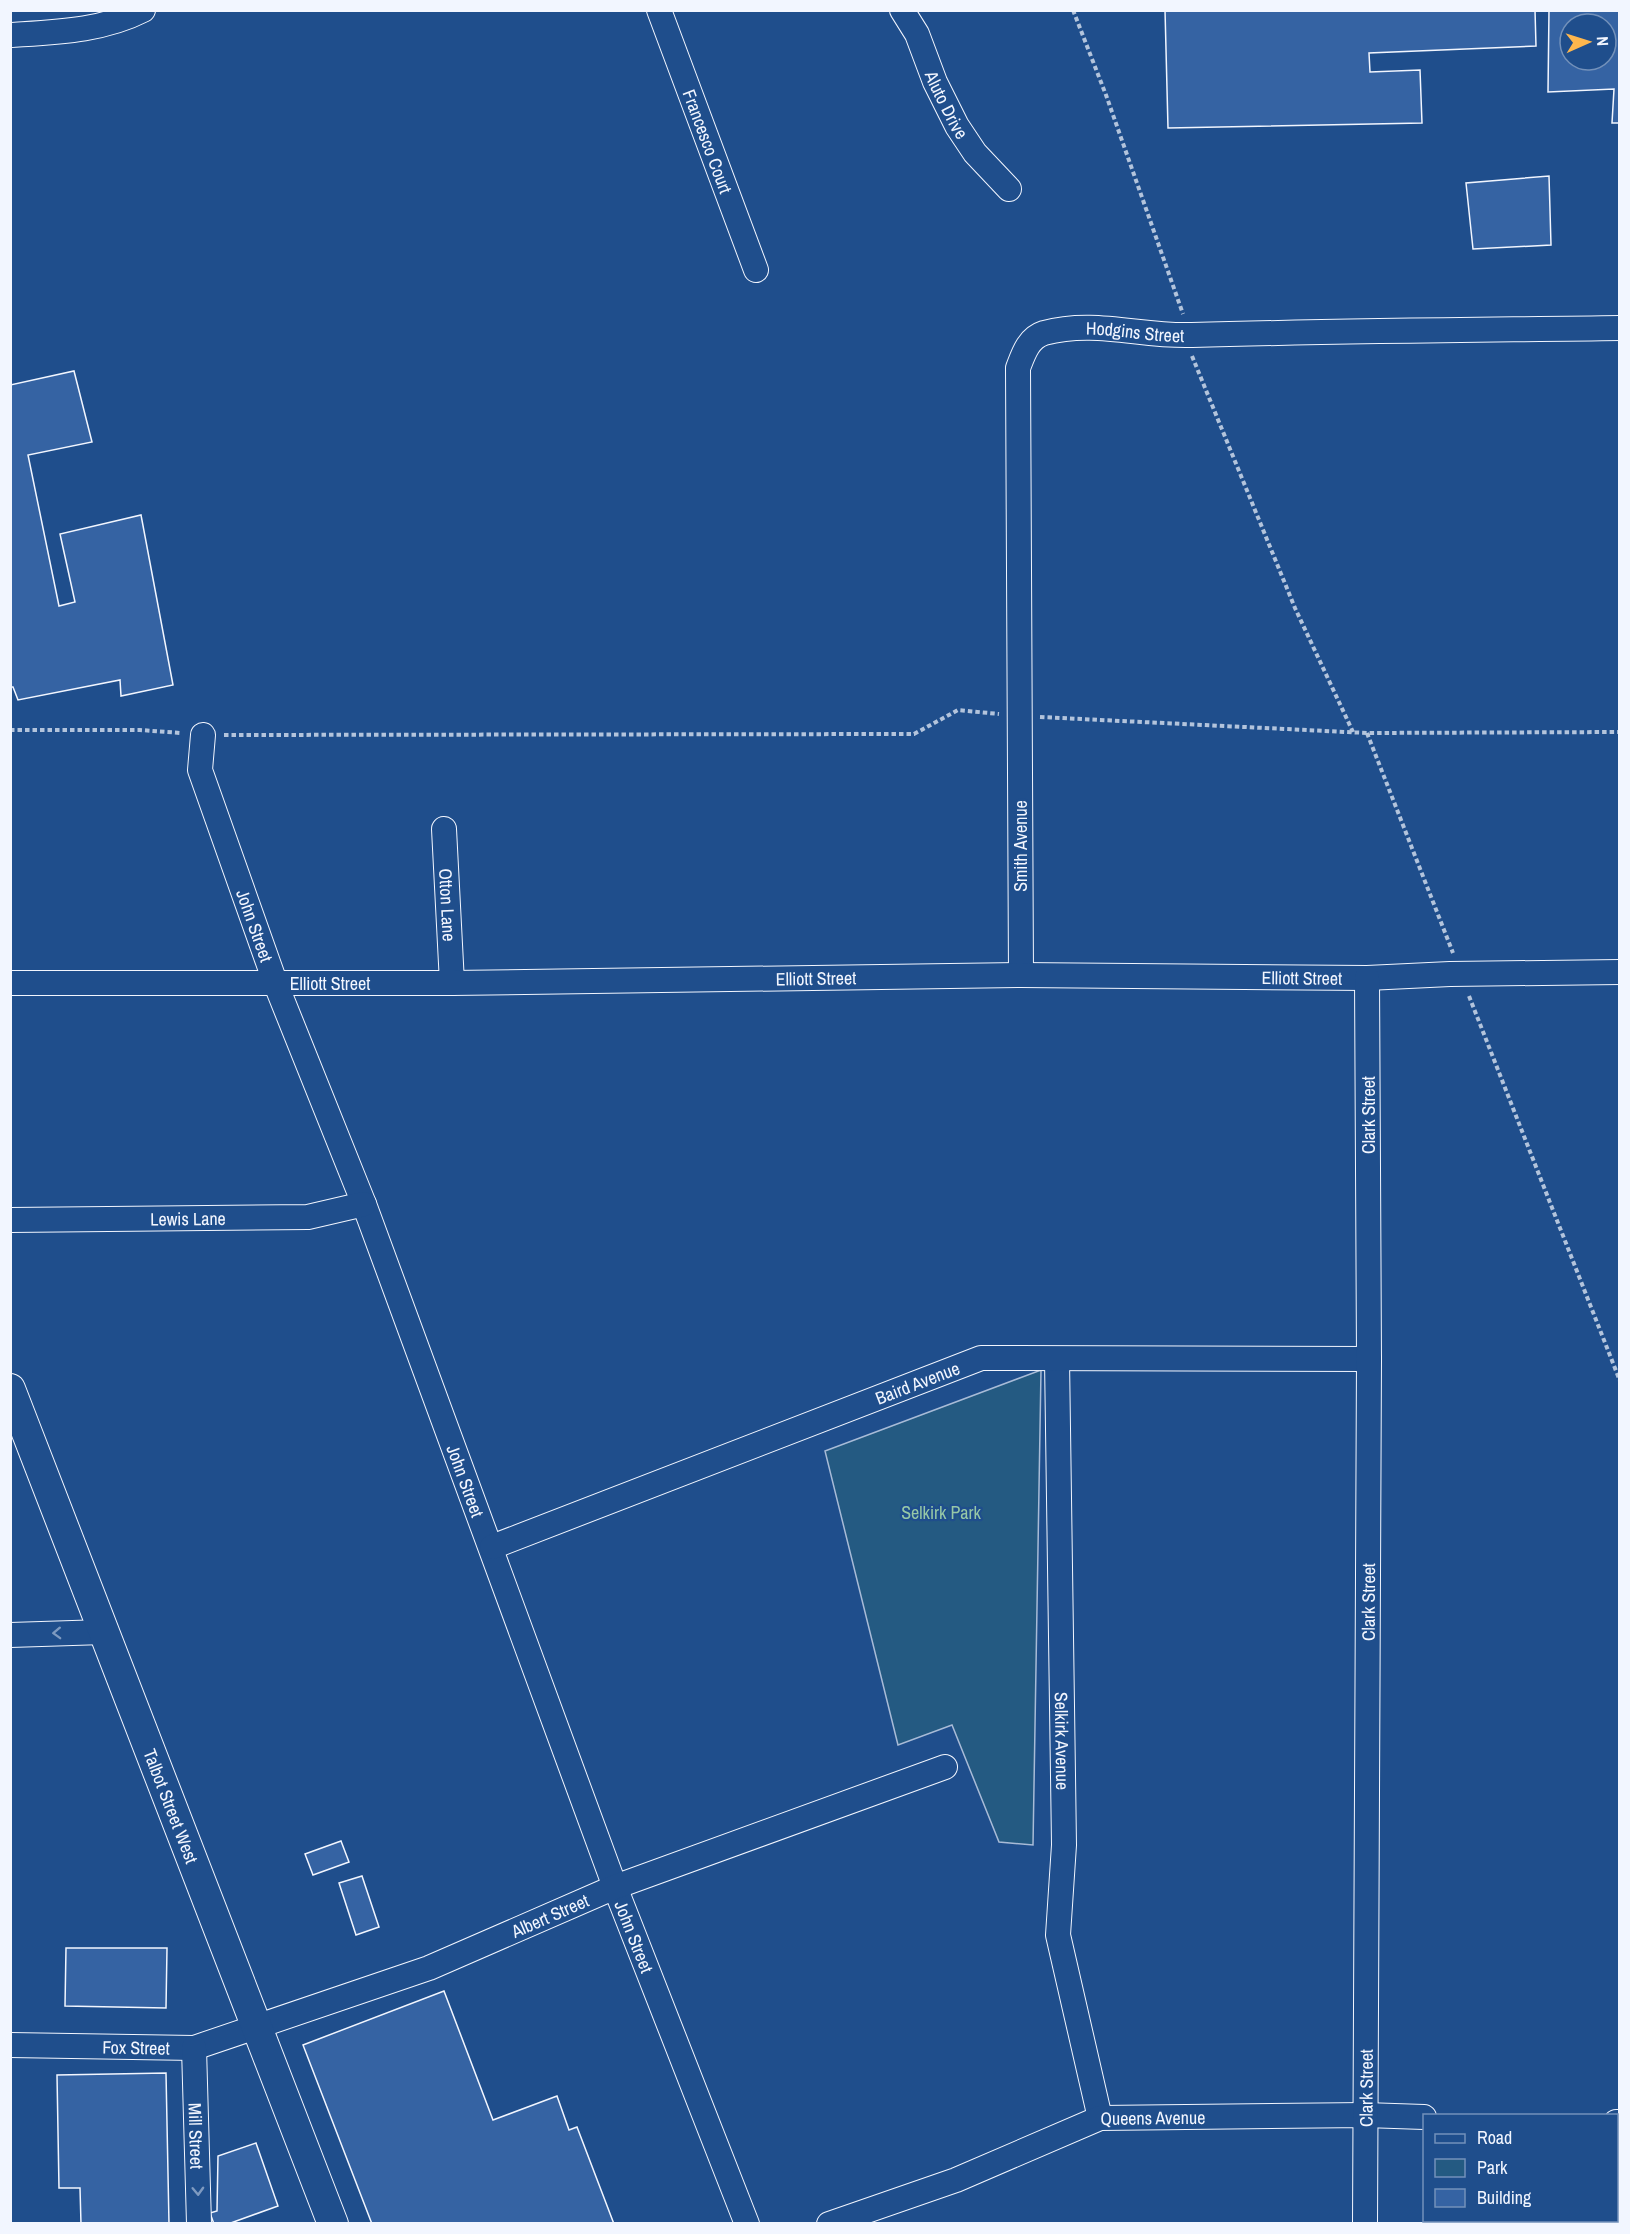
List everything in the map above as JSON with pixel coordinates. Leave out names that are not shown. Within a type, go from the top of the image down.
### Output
[{"type":"main road","name":"Talbot Street West","points":[[10,1389],[333,2223]]},
{"type":"street","points":[[10,35],[71,31],[124,20],[143,10]]},
{"type":"street","name":"Francesco Court","points":[[659,10],[756,270]]},
{"type":"street","name":"Aluto Drive","points":[[902,10],[917,34],[935,82],[957,126],[975,153],[1010,189]]},
{"type":"street","name":"Hodgins Street","points":[[1020,716],[1018,368],[1025,348],[1040,334],[1060,329],[1092,326],[1191,335],[1620,328]]},
{"type":"street","name":"Smith Avenue","points":[[1020,716],[1021,975]]},
{"type":"street","name":"John Street","points":[[203,735],[200,770],[275,982],[364,1204],[492,1547],[615,1887],[747,2223]]},
{"type":"street","name":"Otton Lane","points":[[444,829],[452,983]]},
{"type":"street","name":"Elliott Street","points":[[10,983],[452,983],[1021,975],[1367,978],[1620,972]]},
{"type":"street","name":"Clark Street","points":[[1365,2223],[1369,1359],[1367,978]]},
{"type":"street","name":"Lewis Lane","points":[[10,1220],[308,1217],[364,1204]]},
{"type":"street","name":"Baird Avenue","points":[[492,1547],[981,1358],[1369,1359]]},
{"type":"street","name":"Selkirk Avenue","points":[[1057,1359],[1064,1845],[1058,1935],[1100,2118]]},
{"type":"street","points":[[10,1635],[104,1632]]},
{"type":"street","name":"Albert Street","points":[[257,2028],[429,1968],[615,1887],[945,1767]]},
{"type":"street","name":"Fox Street","points":[[10,2045],[194,2048],[257,2028]]},
{"type":"street","name":"Mill Street","points":[[194,2048],[199,2223]]},
{"type":"street","name":"Queens Avenue","points":[[829,2223],[956,2180],[1100,2118],[1365,2115],[1423,2117]]},
{"type":"path","points":[[1072,10],[1106,94],[1191,335],[1192,356],[1295,608],[1353,732]]},
{"type":"path","points":[[10,730],[140,730],[203,735],[914,734],[958,710],[1020,716],[1367,733],[1620,732]]},
{"type":"path","points":[[1367,733],[1620,1381]]},
{"type":"green space","name":"Selkirk Park","points":[[1041,1370],[1033,1845],[999,1842],[952,1725],[898,1745],[825,1451]]},
{"type":"building","points":[[1165,10],[1535,10],[1536,46],[1369,53],[1370,72],[1420,70],[1422,123],[1168,128]]},
{"type":"building","points":[[1549,10],[1620,10],[1620,123],[1612,123],[1614,89],[1548,92]]},
{"type":"building","points":[[1549,176],[1551,245],[1473,249],[1466,183]]},
{"type":"building","points":[[74,371],[92,442],[28,455],[59,606],[75,602],[60,534],[141,515],[173,685],[121,696],[120,680],[18,700],[13,687],[10,687],[10,385]]},
{"type":"building","points":[[341,1841],[349,1862],[313,1875],[305,1854]]},
{"type":"building","points":[[362,1876],[379,1927],[356,1935],[339,1883]]},
{"type":"building","points":[[66,1948],[167,1948],[166,2008],[65,2006]]},
{"type":"building","points":[[444,1991],[493,2120],[557,2096],[569,2130],[577,2127],[614,2224],[372,2224],[303,2045]]},
{"type":"building","points":[[166,2073],[169,2224],[81,2224],[80,2188],[59,2188],[57,2075]]},
{"type":"building","points":[[256,2143],[278,2206],[228,2224],[214,2224],[210,2213],[217,2211],[218,2156]]}]
